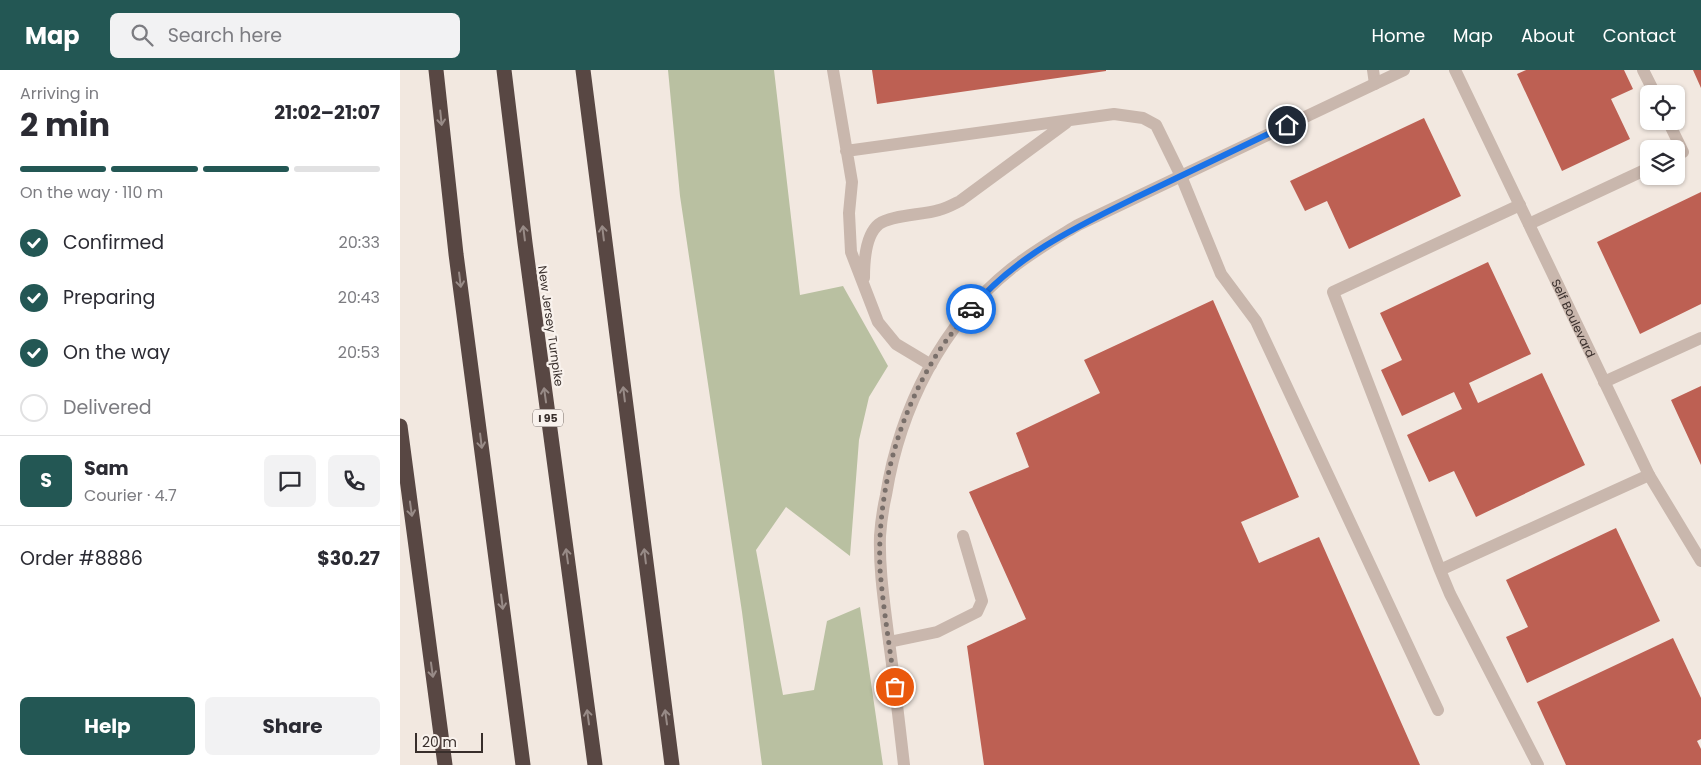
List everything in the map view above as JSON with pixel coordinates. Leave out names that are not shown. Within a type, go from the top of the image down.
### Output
[{"type":"highway","points":[[436,70],[456,254],[523,765]]},
{"type":"highway","name":"New Jersey Turnpike","points":[[504,70],[526,253],[595,765]]},
{"type":"highway","points":[[584,70],[606,259],[672,765]]},
{"type":"highway","points":[[400,426],[445,765]]},
{"type":"street","points":[[833,70],[852,182],[849,213],[851,252],[878,322],[896,344],[930,365]]},
{"type":"street","points":[[1373,70],[1375,84]]},
{"type":"street","points":[[904,765],[880,570],[880,535],[888,476],[898,438],[915,394],[930,365],[955,328],[976,303],[1010,269],[1040,247],[1078,226],[1180,176],[1404,70]]},
{"type":"street","name":"Self Boulevard","points":[[1455,70],[1649,475],[1701,561]]},
{"type":"street","points":[[1643,70],[1650,85]]},
{"type":"street","points":[[846,151],[1114,114],[1143,118],[1156,125],[1180,176],[1221,274],[1256,321],[1438,710]]},
{"type":"street","points":[[864,286],[864,265],[870,234],[879,224],[889,219],[941,210],[960,201],[1068,121]]},
{"type":"street","points":[[1529,224],[1640,172]]},
{"type":"street","points":[[1520,205],[1333,292],[1450,594],[1538,765]]},
{"type":"street","points":[[1604,382],[1701,338]]},
{"type":"street","points":[[1440,570],[1649,475]]},
{"type":"street","points":[[890,642],[936,632],[977,612],[982,601],[962,536]]},
{"type":"green space","points":[[668,70],[774,70],[800,295],[843,286],[888,366],[869,397],[859,440],[850,556],[786,507],[756,550],[783,695],[814,690],[827,621],[860,607],[883,765],[762,765],[742,612],[680,196]]},
{"type":"building","points":[[872,70],[1106,70],[1106,71],[877,104]]},
{"type":"building","points":[[1526,70],[1624,70],[1633,89],[1611,99],[1630,139],[1562,171],[1517,74]]},
{"type":"building","points":[[1693,70],[1701,70],[1701,88]]},
{"type":"building","points":[[1424,118],[1461,196],[1349,249],[1327,201],[1305,211],[1290,181]]},
{"type":"building","points":[[1701,192],[1701,304],[1640,334],[1597,242]]},
{"type":"building","points":[[1488,262],[1531,354],[1469,383],[1478,403],[1542,373],[1585,465],[1476,517],[1454,471],[1429,482],[1407,435],[1462,409],[1454,392],[1402,416],[1381,370],[1402,360],[1380,313]]},
{"type":"building","points":[[1213,300],[1299,497],[1241,522],[1259,563],[1319,537],[1420,765],[984,765],[967,646],[1026,619],[969,492],[1029,467],[1016,433],[1100,393],[1084,360]]},
{"type":"building","points":[[1701,386],[1701,465],[1671,400]]},
{"type":"building","points":[[1616,528],[1660,621],[1527,683],[1506,637],[1528,627],[1506,580]]},
{"type":"building","points":[[1673,638],[1701,698],[1701,739],[1697,741],[1701,749],[1701,765],[1566,765],[1537,702]]},
{"type":"way so far","points":[[895,687],[880,570],[880,535],[888,476],[898,438],[915,394],[943,345],[971,309]]},
{"type":"route","points":[[971,309],[1010,269],[1040,247],[1078,226],[1287,125]]}]
